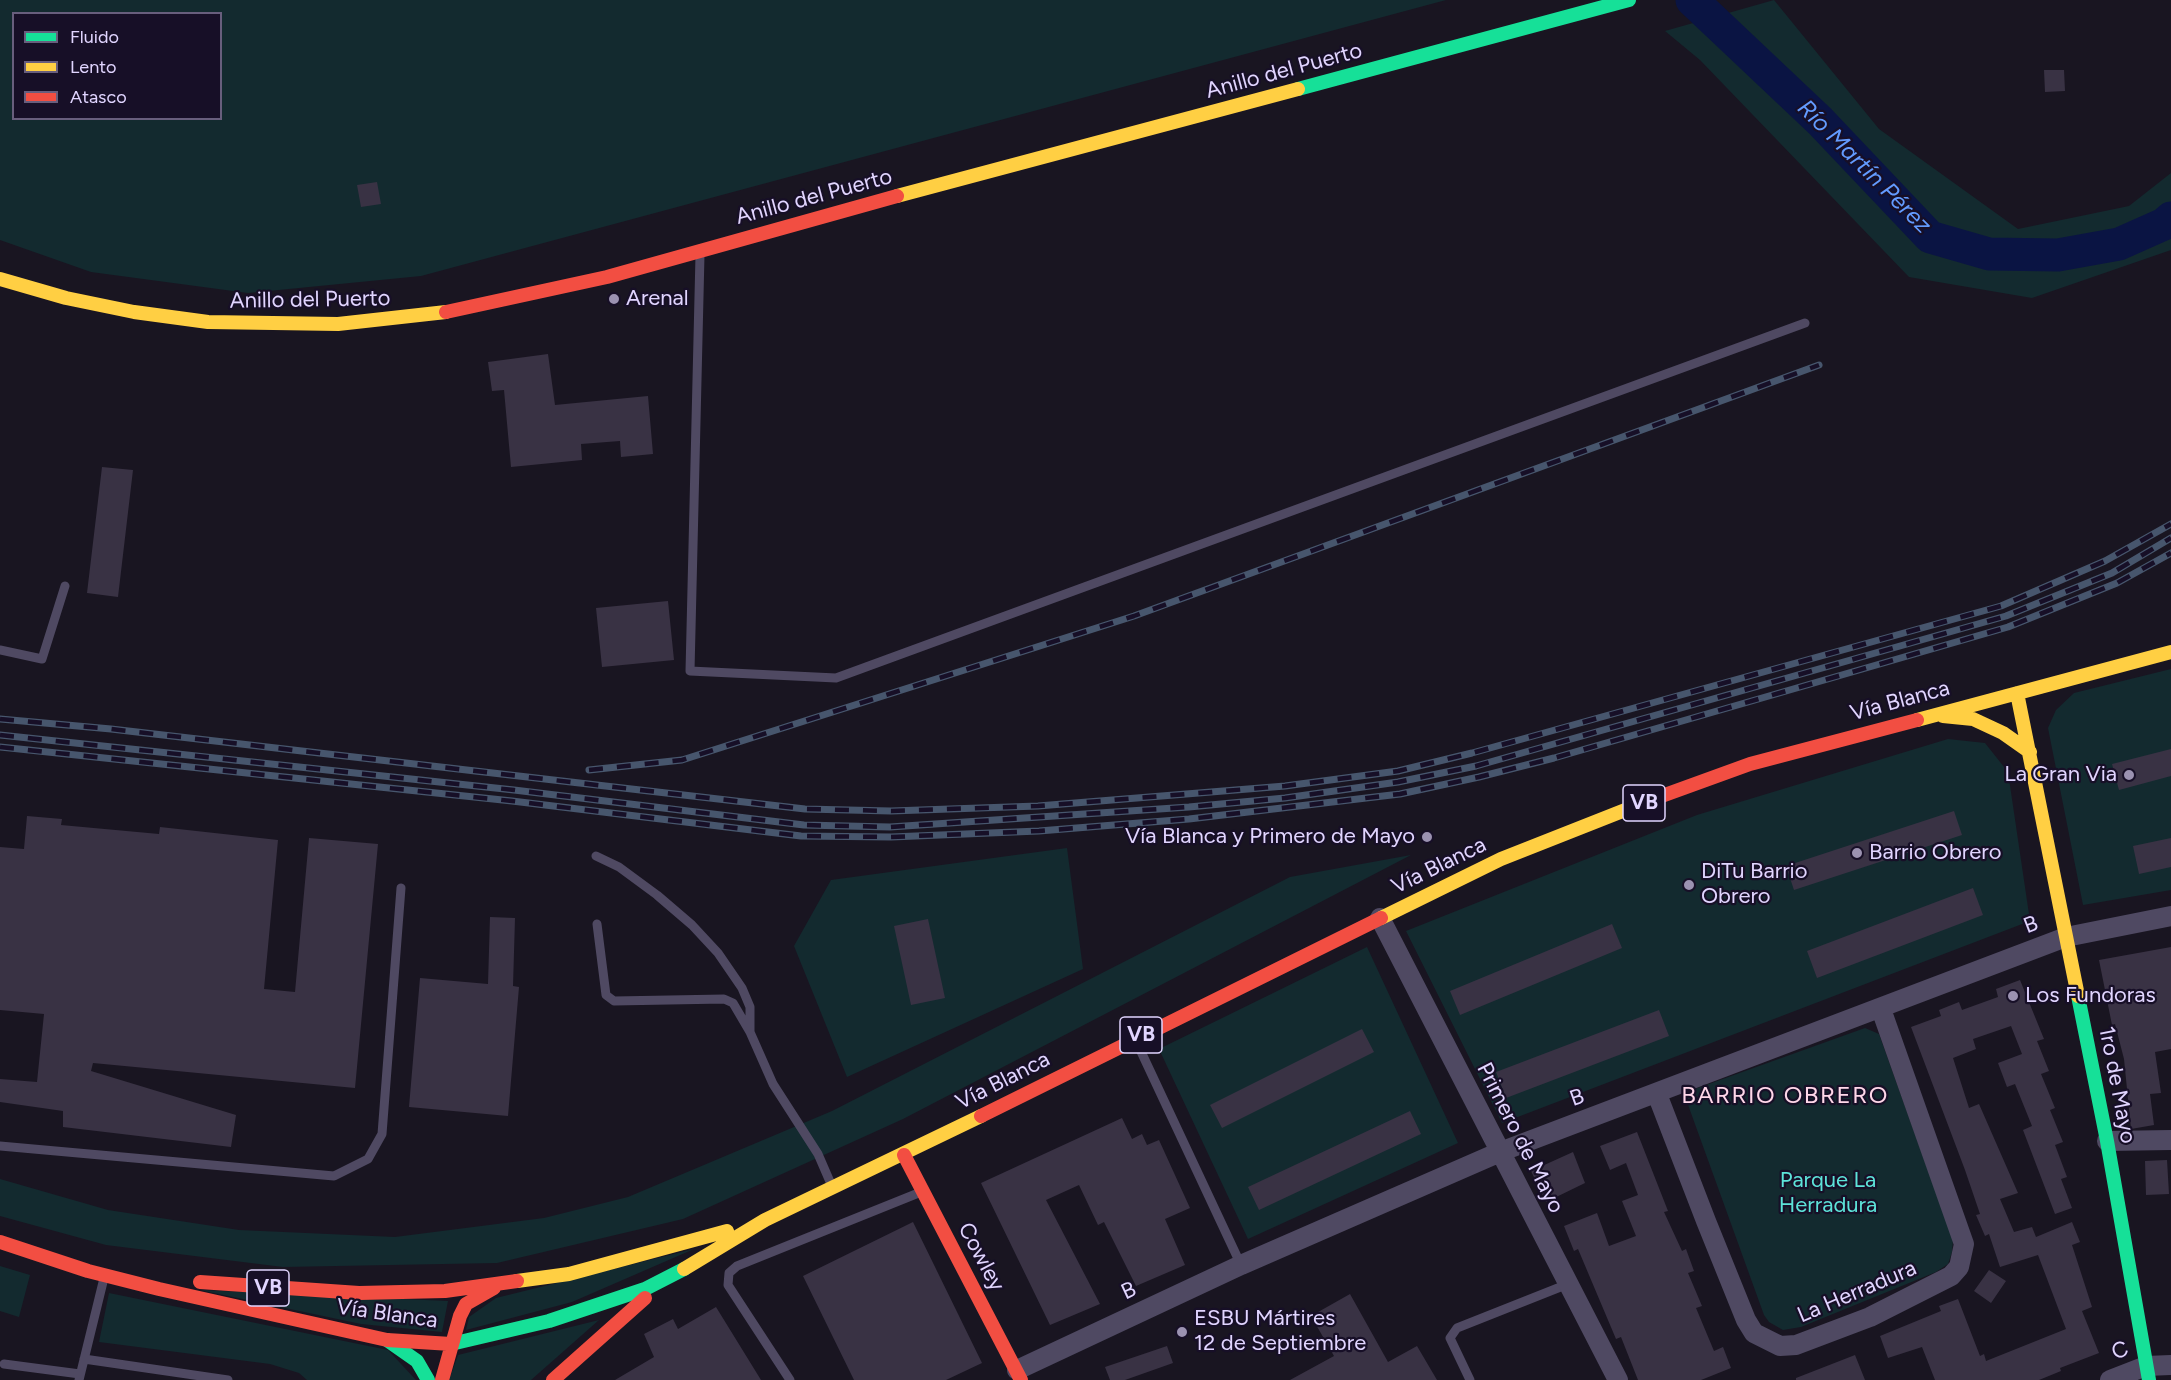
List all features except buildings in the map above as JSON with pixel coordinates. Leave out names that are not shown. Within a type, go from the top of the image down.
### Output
[{"type":"main road","name":"Anillo del Puerto","points":[[0,279],[77,300],[197,321],[273,325],[338,324],[458,311],[607,277],[1629,0]]},
{"type":"main road","name":"Vía Blanca","points":[[0,1242],[104,1275],[387,1340],[452,1344],[594,1308],[679,1272],[765,1220],[904,1155],[1135,1038],[1501,859],[1623,810],[1750,764],[1919,717],[2171,652]]},
{"type":"main road","name":"1ro de Mayo","points":[[2017,693],[2108,1141],[2147,1373]]},
{"type":"main road","points":[[1919,717],[1945,716],[1974,719],[2003,734],[2030,752]]},
{"type":"main road","name":"Cowley","points":[[904,1155],[1019,1375]]},
{"type":"main road","name":"Vía Blanca","points":[[24,1249],[116,1270],[261,1288],[407,1293],[515,1283],[614,1263],[765,1220]]},
{"type":"main road","points":[[553,1380],[635,1305],[679,1272]]},
{"type":"main road","points":[[442,1380],[466,1304],[491,1288],[515,1283]]},
{"type":"main road","points":[[387,1340],[417,1361],[428,1380]]},
{"type":"street","name":"B","points":[[1019,1375],[1241,1265],[1500,1152],[2066,937],[2171,916]]},
{"type":"street","name":"Primero de Mayo","points":[[1380,918],[1618,1380]]},
{"type":"street","name":"La Herradura","points":[[1657,1094],[1746,1320],[1754,1333],[1780,1346],[1796,1345],[1870,1317],[1951,1276],[1959,1267],[1964,1244],[1881,1008]]},
{"type":"street","points":[[2108,1141],[2171,1140]]},
{"type":"street","name":"C","points":[[2110,1380],[2147,1373],[2171,1365]]},
{"type":"lane","points":[[700,250],[690,670],[836,678],[1805,322]]},
{"type":"lane","points":[[0,650],[42,659],[65,586]]},
{"type":"lane","points":[[596,856],[619,867],[657,895],[692,925],[718,953],[742,988],[750,1007],[750,1032]]},
{"type":"lane","points":[[0,1146],[334,1176],[368,1159],[382,1134],[401,888]]},
{"type":"lane","points":[[597,924],[606,995],[614,1001],[724,999],[733,1003],[750,1032],[773,1084],[818,1154],[833,1189]]},
{"type":"lane","points":[[1135,1038],[1241,1265]]},
{"type":"lane","points":[[790,1380],[728,1284],[729,1273],[737,1266],[923,1191]]},
{"type":"lane","points":[[4,1364],[80,1377],[104,1275]]},
{"type":"lane","points":[[1470,1380],[1450,1338],[1457,1328],[1568,1284]]},
{"type":"lane","points":[[84,1359],[228,1380]]},
{"type":"green space","points":[[0,0],[1446,0],[421,276],[248,293],[91,272],[0,240]]},
{"type":"green space","points":[[1774,0],[1879,129],[2018,229],[2129,206],[2171,173],[2171,250],[2032,298],[1909,277],[1700,60],[1665,31]]},
{"type":"green space","points":[[2171,669],[2171,890],[2083,905],[2048,728],[2056,710],[2074,693]]},
{"type":"green space","points":[[1948,739],[1985,743],[2008,772],[2030,921],[1502,1123],[1406,931],[1697,815]]},
{"type":"green space","points":[[1067,848],[1083,969],[847,1077],[794,946],[831,880]]},
{"type":"green space","points":[[1411,855],[903,1119],[683,1219],[497,1263],[283,1267],[106,1245],[0,1216],[0,1179],[108,1210],[239,1230],[395,1237],[544,1218],[628,1197],[832,1111],[1290,877]]},
{"type":"green space","points":[[1367,947],[1458,1143],[1248,1239],[1159,1049]]},
{"type":"green space","name":"Parque La Herradura","points":[[1865,1028],[1879,1034],[1953,1240],[1952,1252],[1948,1264],[1936,1272],[1801,1327],[1783,1330],[1769,1322],[1764,1315],[1687,1102],[1689,1094],[1695,1089]]},
{"type":"green space","points":[[694,1249],[572,1302],[466,1330],[469,1317],[496,1298]]},
{"type":"green space","points":[[0,1266],[30,1275],[19,1317],[0,1311]]},
{"type":"green space","points":[[200,1290],[448,1301],[442,1332],[361,1324]]},
{"type":"green space","points":[[109,1293],[388,1350],[416,1380],[307,1380],[299,1373],[270,1364],[99,1342]]},
{"type":"green space","points":[[599,1320],[531,1380],[449,1380],[458,1355]]},
{"type":"waterway","name":"Río Martín Pérez","points":[[1692,0],[1820,121],[1930,237],[1989,254],[2058,255],[2119,244],[2164,224],[2171,218]]},
{"type":"railway","points":[[589,770],[682,760],[1134,616],[1819,365]]},
{"type":"railway","points":[[0,719],[111,729],[805,809],[891,811],[1038,806],[1285,786],[1398,771],[1472,753],[2001,606],[2105,561],[2171,524]]},
{"type":"railway","points":[[0,735],[514,790],[804,825],[890,827],[1189,807],[1285,798],[1398,782],[1476,766],[2006,616],[2112,573],[2171,538]]},
{"type":"railway","points":[[0,747],[512,801],[801,836],[891,837],[1039,831],[1189,819],[1400,794],[1554,758],[2008,627],[2117,583],[2171,553]]},
{"type":"traffic: fast","points":[[1298,89],[1629,0]]},
{"type":"traffic: fast","points":[[2078,996],[2107,1141],[2149,1380]]},
{"type":"traffic: fast","points":[[451,1344],[549,1321],[645,1289],[684,1269]]},
{"type":"traffic: fast","points":[[387,1340],[417,1361],[428,1380]]},
{"type":"traffic: slow","points":[[897,196],[1298,89]]},
{"type":"traffic: slow","points":[[0,279],[66,298],[134,312],[208,322],[338,324],[446,312]]},
{"type":"traffic: slow","points":[[1917,720],[2171,652]]},
{"type":"traffic: slow","points":[[2017,693],[2078,996]]},
{"type":"traffic: slow","points":[[1943,716],[1973,719],[2003,733],[2030,752]]},
{"type":"traffic: slow","points":[[1381,918],[1501,859],[1648,801]]},
{"type":"traffic: slow","points":[[684,1269],[765,1220],[981,1116]]},
{"type":"traffic: slow","points":[[517,1281],[569,1274],[727,1231]]},
{"type":"traffic: jam","points":[[446,312],[607,277],[897,196]]},
{"type":"traffic: jam","points":[[1648,801],[1750,764],[1917,720]]},
{"type":"traffic: jam","points":[[981,1116],[1381,918]]},
{"type":"traffic: jam","points":[[904,1155],[1021,1380]]},
{"type":"traffic: jam","points":[[0,1242],[88,1271],[159,1289],[387,1340],[451,1344]]},
{"type":"traffic: jam","points":[[200,1282],[359,1293],[445,1291],[517,1281]]},
{"type":"traffic: jam","points":[[442,1380],[460,1316],[466,1304],[494,1288]]},
{"type":"traffic: jam","points":[[553,1380],[645,1298]]},
{"type":"place","name":"Arenal","points":[[614,299]]},
{"type":"place","name":"La Gran Via","points":[[2129,775]]},
{"type":"place","name":"Vía Blanca y Primero de Mayo","points":[[1427,837]]},
{"type":"place","name":"Barrio Obrero","points":[[1857,853]]},
{"type":"place","name":"DiTu Barrio Obrero","points":[[1689,885]]},
{"type":"place","name":"Los Fundoras","points":[[2013,996]]},
{"type":"place","name":"ESBU Mártires 12 de Septiembre","points":[[1182,1332]]},
{"type":"district","name":"BARRIO OBRERO","points":[[1785,1096]]}]
